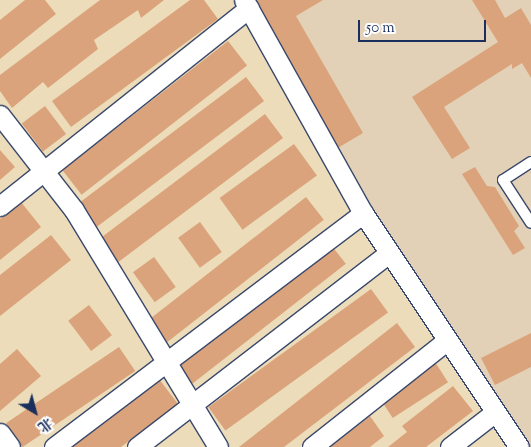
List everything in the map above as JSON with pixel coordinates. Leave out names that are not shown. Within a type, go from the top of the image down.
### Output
[{"type":"street","points":[[0,206],[247,4],[363,213],[446,341],[519,447]]},
{"type":"street","points":[[0,115],[74,210],[218,447]]},
{"type":"street","points":[[54,447],[363,213]]},
{"type":"street","points":[[137,447],[390,253]]},
{"type":"street","points":[[312,447],[446,341]]},
{"type":"street","points":[[450,447],[494,413]]},
{"type":"street","points":[[0,433],[10,447]]},
{"type":"lane","points":[[531,162],[503,180],[531,223]]},
{"type":"shaded area","points":[[244,0],[531,0],[531,447],[519,447],[494,413]]},
{"type":"building","points":[[25,0],[45,0],[56,14],[0,59],[0,20]]},
{"type":"building","points":[[100,0],[164,0],[141,18],[138,10],[94,40],[98,49],[48,88],[43,82],[12,108],[0,91],[0,75]]},
{"type":"building","points":[[190,0],[204,0],[218,19],[71,127],[52,101]]},
{"type":"building","points":[[251,0],[323,0],[296,16],[363,133],[336,149]]},
{"type":"building","points":[[472,0],[495,0],[505,18],[521,8],[531,25],[531,78],[522,63],[512,69],[512,64],[444,107],[470,148],[452,159],[412,97],[498,42]]},
{"type":"building","points":[[228,41],[247,65],[82,195],[63,170]]},
{"type":"building","points":[[246,77],[264,101],[96,227],[78,203]]},
{"type":"building","points":[[45,106],[66,134],[43,151],[22,123]]},
{"type":"building","points":[[265,114],[283,138],[115,264],[97,240]]},
{"type":"building","points":[[294,144],[317,176],[242,230],[220,198]]},
{"type":"building","points":[[0,150],[15,167],[0,180]]},
{"type":"building","points":[[475,167],[487,186],[495,187],[519,226],[514,231],[525,248],[513,255],[462,174]]},
{"type":"building","points":[[306,197],[324,220],[165,344],[148,321]]},
{"type":"building","points":[[21,202],[41,227],[0,260],[0,219]]},
{"type":"building","points":[[200,222],[222,252],[200,268],[178,238]]},
{"type":"building","points":[[51,235],[71,260],[0,316],[0,275]]},
{"type":"building","points":[[328,241],[346,264],[187,388],[170,365]]},
{"type":"building","points":[[154,257],[176,287],[155,302],[133,272]]},
{"type":"building","points":[[371,289],[388,312],[225,431],[208,407]]},
{"type":"building","points":[[89,305],[112,335],[91,351],[68,321]]},
{"type":"building","points":[[397,323],[415,347],[284,447],[239,447]]},
{"type":"building","points":[[531,333],[531,367],[495,385],[481,358]]},
{"type":"building","points":[[119,347],[135,371],[23,447],[6,423]]},
{"type":"building","points":[[17,349],[41,376],[0,411],[0,364]]},
{"type":"building","points":[[435,362],[448,382],[393,418],[380,398]]},
{"type":"building","points":[[159,379],[178,404],[121,447],[69,447]]},
{"type":"building","points":[[453,386],[473,411],[426,447],[388,447],[407,432],[402,426]]},
{"type":"building","points":[[370,416],[384,436],[370,447],[330,447]]}]
